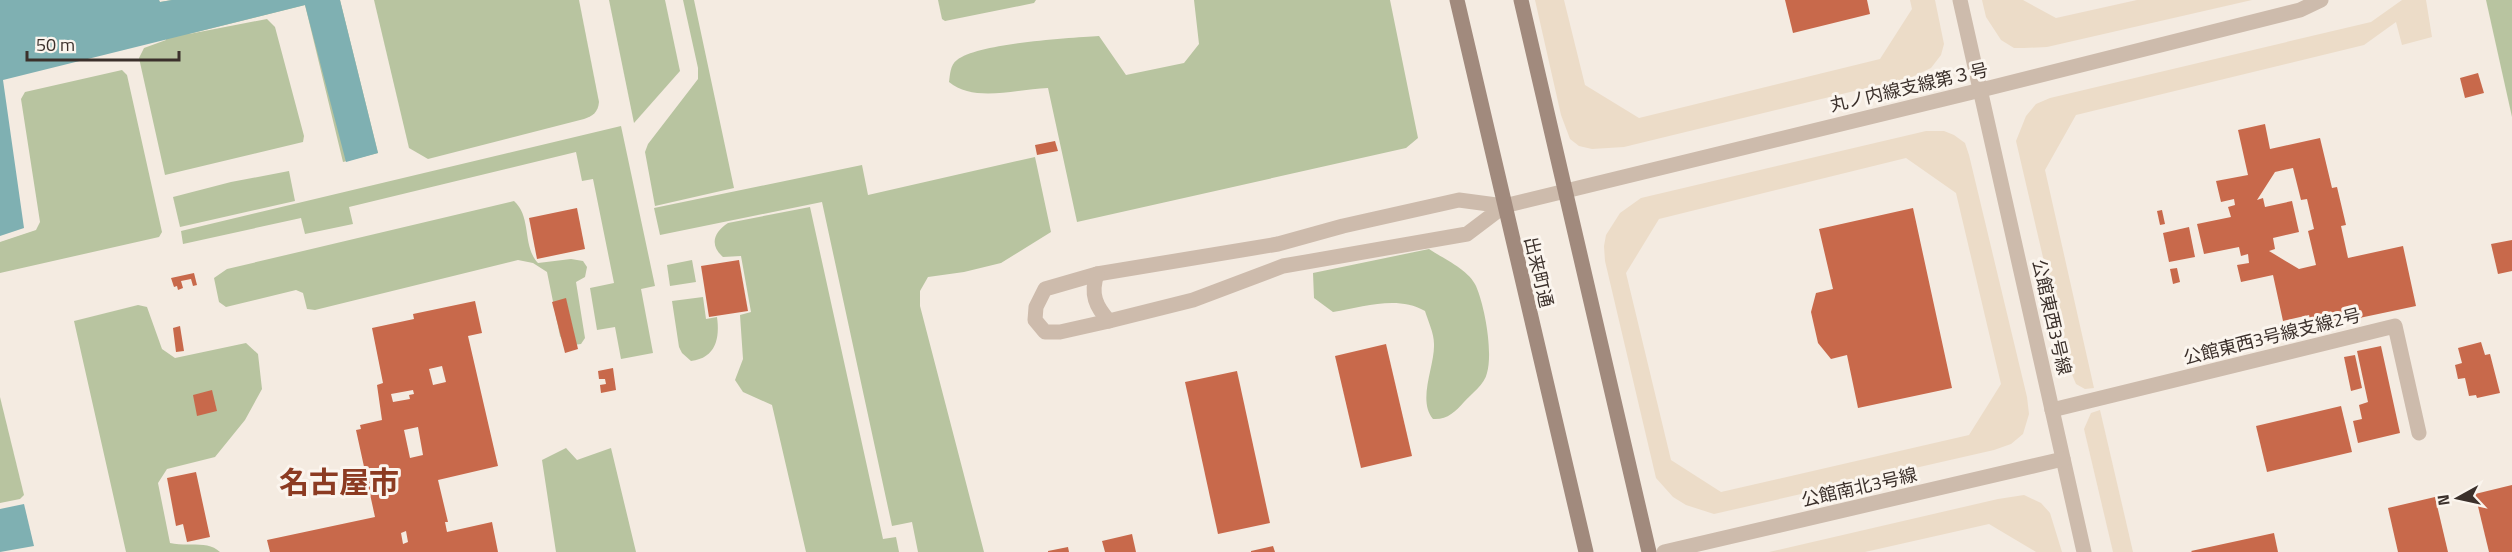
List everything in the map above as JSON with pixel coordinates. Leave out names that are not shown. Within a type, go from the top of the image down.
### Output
[{"type":"main road","name":"出来町通","points":[[1456,0],[1586,552]]},
{"type":"main road","points":[[1521,0],[1649,552]]},
{"type":"street","name":"公館東西3号線","points":[[1960,0],[2084,552]]},
{"type":"street","name":"丸ノ内線支線第３号","points":[[1504,206],[2300,10],[2321,0]]},
{"type":"street","points":[[1459,200],[1504,206],[1467,234],[1283,266],[1230,284],[1193,300],[1060,332],[1045,332],[1035,320],[1036,307],[1045,290],[1097,274],[1278,244],[1343,226],[1459,200]]},
{"type":"street","points":[[1097,274],[1094,284],[1097,309],[1109,321]]},
{"type":"street","name":"公館東西3号線支線2号","points":[[2052,410],[2395,326],[2419,433]]},
{"type":"street","name":"公館南北3号線","points":[[1664,552],[2063,459]]},
{"type":"green space","points":[[159,0],[160,2],[172,0],[340,0],[378,153],[343,162],[305,5],[189,34],[267,19],[275,27],[304,136],[303,142],[165,175],[139,58],[144,48],[166,40]]},
{"type":"green space","points":[[374,0],[579,0],[599,102],[598,108],[584,119],[428,159],[409,148]]},
{"type":"green space","points":[[609,0],[665,0],[680,71],[634,123]]},
{"type":"green space","points":[[683,0],[694,0],[734,188],[655,206],[645,152],[648,144],[698,79],[698,68]]},
{"type":"green space","points":[[938,0],[1036,0],[1034,3],[945,21],[942,19]]},
{"type":"green space","points":[[1194,0],[1390,0],[1418,138],[1406,148],[1077,222],[1048,88],[983,93],[971,92],[949,82],[953,65],[968,54],[1004,45],[1067,38],[1099,36],[1126,75],[1184,63],[1199,44]]},
{"type":"green space","points":[[2486,0],[2512,0],[2512,117]]},
{"type":"green space","points":[[122,70],[127,75],[162,232],[159,237],[0,273],[0,242],[36,230],[40,222],[21,99],[25,92]]},
{"type":"green space","points":[[621,126],[655,286],[641,289],[653,353],[621,359],[615,327],[597,330],[590,288],[614,283],[593,179],[582,181],[576,152],[349,207],[353,224],[305,234],[301,218],[183,244],[181,231]]},
{"type":"green space","points":[[1035,157],[1051,232],[1001,263],[964,272],[928,277],[920,291],[920,306],[984,552],[918,552],[912,522],[892,526],[822,202],[660,235],[654,208],[862,165],[868,195]]},
{"type":"green space","points":[[289,171],[295,201],[180,227],[173,197],[231,182]]},
{"type":"green space","points":[[514,201],[523,215],[530,248],[538,263],[571,259],[583,261],[587,267],[585,277],[576,282],[585,338],[581,344],[566,346],[560,336],[547,272],[533,263],[518,260],[315,310],[307,309],[303,293],[296,290],[226,307],[219,302],[214,278],[227,269]]},
{"type":"green space","points":[[810,207],[883,539],[896,537],[899,552],[806,552],[772,405],[743,392],[735,380],[743,359],[740,315],[751,312],[741,256],[723,257],[716,248],[715,239],[719,230],[728,223]]},
{"type":"green space","points":[[1429,249],[1462,270],[1473,280],[1482,306],[1489,342],[1489,364],[1484,381],[1454,412],[1438,419],[1433,419],[1428,411],[1427,393],[1434,344],[1425,311],[1414,306],[1392,303],[1333,312],[1314,298],[1313,273]]},
{"type":"green space","points":[[692,260],[696,282],[670,286],[667,265]]},
{"type":"green space","points":[[703,297],[706,319],[717,317],[717,339],[706,356],[691,361],[679,347],[672,301]]},
{"type":"green space","points":[[138,305],[147,307],[162,349],[175,358],[246,343],[258,354],[262,389],[245,420],[215,457],[167,469],[158,483],[170,543],[210,546],[220,552],[126,552],[74,321]]},
{"type":"green space","points":[[0,397],[24,495],[20,499],[0,503]]},
{"type":"green space","points":[[566,448],[577,460],[611,448],[636,552],[556,552],[542,460]]},
{"type":"shaded area","points":[[1535,0],[1564,0],[1585,85],[1639,118],[1880,59],[1912,9],[1910,0],[1935,0],[1944,44],[1941,55],[1931,68],[1912,77],[1624,147],[1592,149],[1579,146],[1570,139],[1561,115]]},
{"type":"shaded area","points":[[1982,0],[2023,0],[2056,18],[2137,0],[2252,0],[2047,47],[2014,48],[2001,40],[1986,17]]},
{"type":"shaded area","points":[[2402,0],[2426,0],[2432,37],[2402,45],[2396,22],[2364,45],[2076,115],[2045,170],[2094,388],[2085,389],[2076,384],[2068,365],[2016,141],[2026,116],[2036,104],[2050,98],[2371,22]]},
{"type":"shaded area","points":[[1926,131],[1944,131],[1954,135],[1965,143],[1969,155],[2027,397],[2029,414],[2023,434],[2011,444],[1994,450],[1714,514],[1686,505],[1673,497],[1656,478],[1605,261],[1606,235],[1620,213],[1641,198]],"holes":[[[1906,158],[1956,193],[2001,384],[1969,435],[1721,492],[1671,460],[1626,273],[1659,219]]]},
{"type":"shaded area","points":[[2100,410],[2133,552],[2113,552],[2084,429],[2091,413]]},
{"type":"shaded area","points":[[2024,495],[2041,503],[2050,513],[2062,552],[2036,552],[1989,524],[1865,552],[1769,552],[1998,499]]},
{"type":"water","points":[[0,0],[159,0],[160,2],[172,0],[340,0],[378,153],[346,162],[305,5],[3,80],[24,228],[0,236]]},
{"type":"water","points":[[24,504],[34,546],[0,552],[0,509]]},
{"type":"building","points":[[1785,0],[1867,0],[1870,14],[1793,33]]},
{"type":"building","points":[[2478,73],[2484,93],[2465,98],[2460,78]]},
{"type":"building","points":[[2265,124],[2270,149],[2320,138],[2332,188],[2337,187],[2346,225],[2341,226],[2348,258],[2403,246],[2416,306],[2312,328],[2309,315],[2283,321],[2273,275],[2241,282],[2237,265],[2249,263],[2248,254],[2241,256],[2239,247],[2204,254],[2197,224],[2231,217],[2228,207],[2235,205],[2234,199],[2221,202],[2216,181],[2248,175],[2238,130]],"holes":[[[2293,168],[2301,200],[2307,199],[2314,229],[2308,231],[2316,265],[2299,269],[2269,251],[2275,249],[2273,238],[2299,232],[2292,201],[2265,207],[2263,198],[2257,200],[2275,172]]]},
{"type":"building","points":[[1055,141],[1058,151],[1037,155],[1035,145]]},
{"type":"building","points":[[577,208],[585,249],[537,259],[529,218]]},
{"type":"building","points":[[1913,208],[1952,388],[1858,408],[1847,355],[1831,359],[1818,343],[1811,312],[1816,293],[1833,289],[1819,229]]},
{"type":"building","points":[[2162,210],[2165,224],[2160,225],[2157,211]]},
{"type":"building","points":[[2189,227],[2195,257],[2169,262],[2163,233]]},
{"type":"building","points":[[2512,240],[2512,271],[2498,274],[2491,244]]},
{"type":"building","points":[[739,260],[748,311],[709,317],[701,266]]},
{"type":"building","points":[[2177,268],[2180,282],[2173,284],[2170,269]]},
{"type":"building","points":[[194,273],[197,285],[193,286],[191,279],[181,281],[183,288],[178,290],[177,286],[174,287],[171,278]]},
{"type":"building","points":[[566,298],[578,349],[565,353],[552,302]]},
{"type":"building","points":[[475,301],[482,333],[468,336],[498,466],[438,480],[448,522],[445,522],[447,532],[492,522],[498,552],[270,552],[267,540],[375,517],[356,430],[361,429],[360,425],[382,420],[377,385],[383,383],[372,328],[414,319],[413,314]],"holes":[[[442,366],[446,382],[433,385],[429,369]],[[413,390],[414,394],[409,395],[410,399],[393,402],[391,394]],[[418,427],[423,455],[410,458],[404,430]],[[406,531],[408,542],[403,544],[401,533]]]},
{"type":"building","points":[[180,326],[184,351],[176,352],[173,328]]},
{"type":"building","points":[[2481,342],[2485,355],[2490,354],[2500,393],[2477,398],[2476,395],[2469,396],[2465,378],[2458,379],[2455,365],[2462,363],[2458,348]]},
{"type":"building","points":[[1386,344],[1412,456],[1361,468],[1335,356]]},
{"type":"building","points":[[2381,346],[2400,433],[2358,443],[2353,421],[2362,419],[2359,405],[2368,402],[2357,351]]},
{"type":"building","points":[[2355,355],[2362,388],[2351,391],[2344,357]]},
{"type":"building","points":[[613,368],[616,390],[601,393],[600,385],[606,384],[605,379],[599,379],[598,371]]},
{"type":"building","points":[[1237,371],[1270,523],[1218,534],[1185,382]]},
{"type":"building","points":[[212,390],[217,411],[197,416],[193,395]]},
{"type":"building","points":[[2341,406],[2352,452],[2267,472],[2256,426]]},
{"type":"building","points":[[196,472],[210,537],[187,542],[183,524],[176,526],[167,478]]},
{"type":"building","points":[[2512,485],[2512,552],[2489,552],[2475,494]]},
{"type":"building","points":[[2435,497],[2448,552],[2398,552],[2388,508]]},
{"type":"building","points":[[2274,533],[2278,552],[2191,551]]},
{"type":"building","points":[[1132,534],[1136,552],[1105,552],[1102,541]]},
{"type":"building","points":[[1273,546],[1275,552],[1251,552],[1251,551]]},
{"type":"building","points":[[1068,547],[1069,552],[1048,552],[1048,551]]},
{"type":"district","name":"名古屋市","points":[[339,482]]}]
